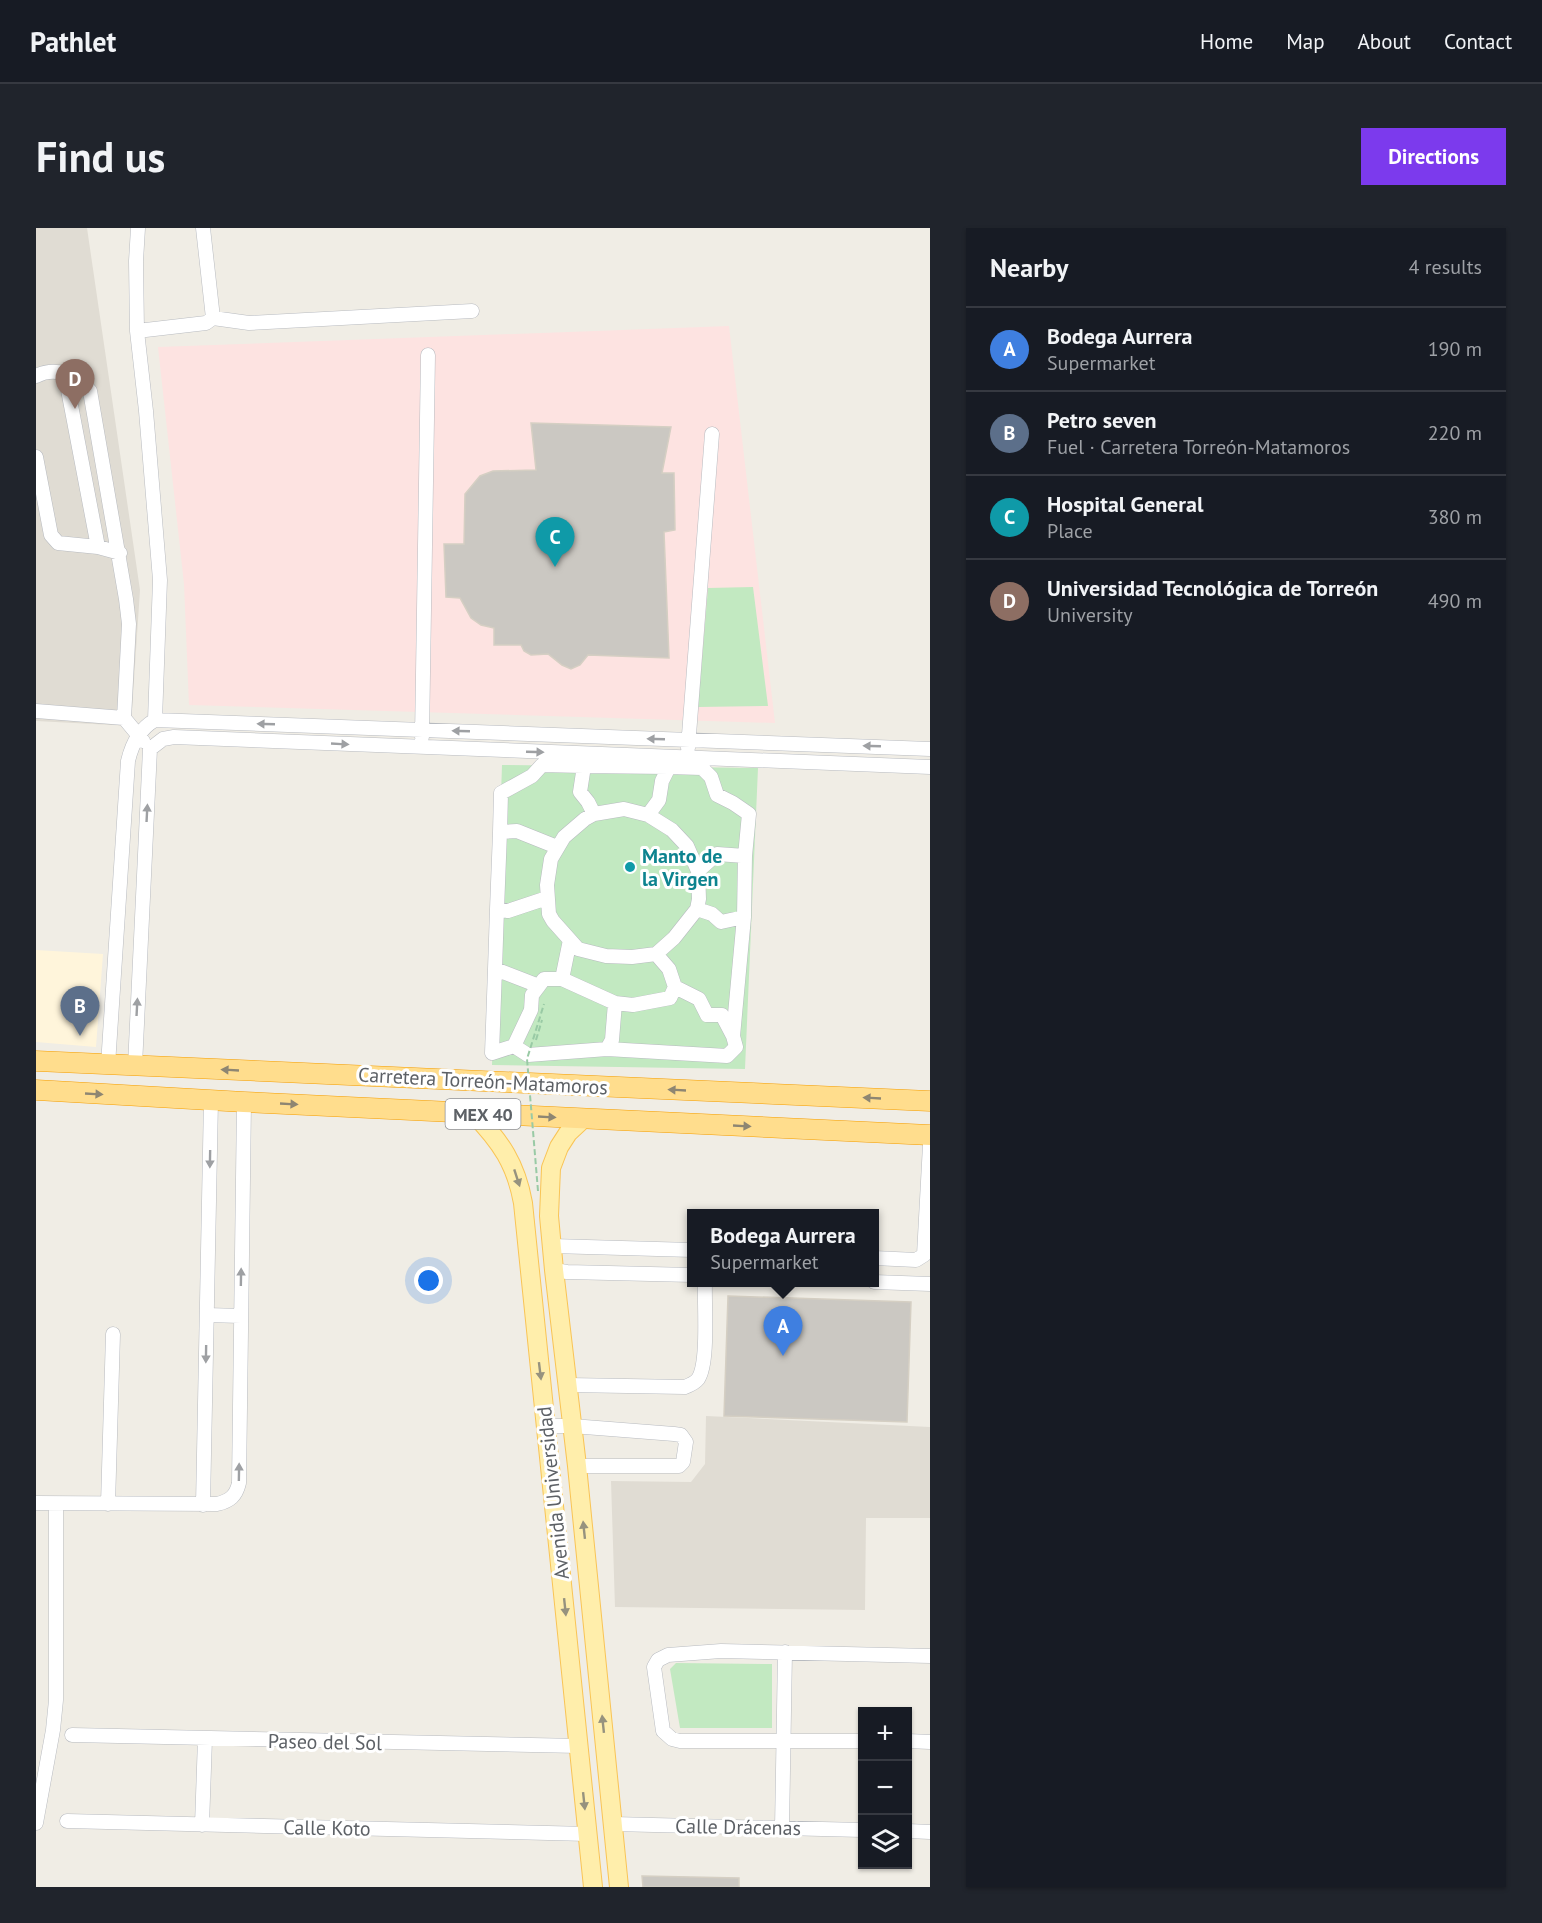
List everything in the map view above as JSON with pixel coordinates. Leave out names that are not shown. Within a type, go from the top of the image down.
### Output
[{"type":"highway","name":"Carretera Torreón-Matamoros","points":[[36,1061],[930,1101]]},
{"type":"highway","name":"MEX 40","points":[[36,1090],[930,1135]]},
{"type":"main road","name":"Avenida Universidad","points":[[472,1113],[492,1133],[507,1153],[524,1203],[593,1887]]},
{"type":"main road","name":"Avenida Universidad","points":[[583,1119],[568,1133],[559,1147],[551,1168],[549,1216],[578,1466],[619,1887]]},
{"type":"main road","points":[[533,1304],[559,1302]]},
{"type":"street","points":[[138,228],[137,331],[160,580],[155,720]]},
{"type":"street","points":[[203,228],[213,318]]},
{"type":"street","points":[[137,331],[206,323],[213,318],[249,323],[472,311]]},
{"type":"street","points":[[421,748],[429,355]]},
{"type":"street","points":[[36,375],[47,371],[57,371],[84,384],[90,391],[120,553],[129,624],[124,718],[150,749],[135,1066]]},
{"type":"street","points":[[65,374],[98,546]]},
{"type":"street","points":[[687,759],[712,434]]},
{"type":"street","points":[[36,457],[51,535],[58,543],[98,546],[120,553]]},
{"type":"street","points":[[36,711],[124,718]]},
{"type":"street","points":[[108,1065],[128,761],[130,749],[138,735],[146,725],[155,720],[930,749]]},
{"type":"street","points":[[569,753],[570,736]]},
{"type":"street","points":[[150,749],[163,739],[174,737],[930,767]]},
{"type":"street","points":[[656,954],[669,969],[675,987],[670,998],[633,1005],[615,1003],[562,979],[544,979],[532,995],[531,1010],[514,1046],[492,1053],[501,794],[532,776],[542,765],[702,768],[711,777],[717,795],[749,814],[745,856],[744,917],[733,1036]]},
{"type":"street","points":[[585,766],[580,792],[594,814]]},
{"type":"street","points":[[648,815],[659,800],[662,781],[669,767]]},
{"type":"street","points":[[624,809],[648,815],[672,830],[687,846],[698,871],[697,909],[674,938],[656,954],[632,957],[606,956],[578,949],[549,914],[548,874],[557,847],[564,837],[594,814],[624,809]]},
{"type":"street","points":[[500,832],[517,831],[557,847]]},
{"type":"street","points":[[698,871],[717,854],[745,856]]},
{"type":"street","points":[[497,909],[508,910],[547,898]]},
{"type":"street","points":[[697,909],[712,914],[720,922],[744,917]]},
{"type":"street","points":[[562,979],[570,940]]},
{"type":"street","points":[[495,969],[539,986]]},
{"type":"street","points":[[514,1046],[528,1055],[607,1049],[727,1056],[736,1047],[723,1015],[707,1015],[699,999],[675,987]]},
{"type":"street","points":[[607,1049],[612,1040],[615,1003]]},
{"type":"street","points":[[203,1505],[211,1100]]},
{"type":"street","points":[[36,1503],[203,1505],[226,1502],[237,1491],[239,1483],[244,1102]]},
{"type":"street","points":[[879,1258],[925,1259],[930,1145]]},
{"type":"street","points":[[552,1246],[687,1250]]},
{"type":"street","points":[[554,1270],[687,1275]]},
{"type":"street","points":[[879,1282],[930,1284]]},
{"type":"street","points":[[567,1385],[686,1387],[693,1383],[698,1379],[702,1370],[705,1287]]},
{"type":"street","points":[[207,1315],[241,1316]]},
{"type":"street","points":[[108,1504],[113,1334]]},
{"type":"street","points":[[547,1426],[674,1434],[681,1435],[686,1442],[683,1462],[679,1466],[578,1466]]},
{"type":"street","points":[[36,1823],[53,1730],[56,1700],[56,1504]]},
{"type":"street","points":[[858,1741],[783,1739],[680,1741],[672,1739],[663,1731],[654,1667],[658,1660],[668,1655],[690,1652],[930,1656]]},
{"type":"street","points":[[782,1829],[785,1652]]},
{"type":"street","name":"Paseo del Sol","points":[[72,1735],[579,1746]]},
{"type":"street","points":[[202,1825],[205,1739]]},
{"type":"street","points":[[912,1741],[930,1742]]},
{"type":"street","name":"Calle Koto","points":[[67,1821],[588,1834]]},
{"type":"street","name":"Calle Drácenas","points":[[613,1824],[858,1830]]},
{"type":"street","points":[[912,1831],[930,1832]]},
{"type":"path","points":[[532,1054],[547,1005],[544,1004],[527,1059],[538,1191]]},
{"type":"shaded area","points":[[36,228],[87,228],[140,590],[131,726],[36,721]]},
{"type":"shaded area","points":[[729,326],[775,723],[189,705],[184,584],[158,347]]},
{"type":"shaded area","points":[[36,950],[103,954],[96,1047],[36,1042]]},
{"type":"shaded area","points":[[706,1416],[930,1427],[930,1518],[866,1518],[865,1610],[615,1607],[611,1481],[691,1482],[705,1464]]},
{"type":"green space","points":[[753,587],[768,706],[698,707],[708,588]]},
{"type":"green space","points":[[502,765],[758,768],[745,1069],[492,1065]]},
{"type":"green space","points":[[676,1663],[772,1664],[772,1728],[680,1728],[670,1669]]},
{"type":"building","points":[[531,423],[671,427],[662,473],[674,473],[675,530],[664,532],[669,658],[588,655],[580,665],[571,669],[548,654],[531,655],[524,651],[521,645],[494,645],[494,628],[481,625],[471,618],[460,598],[446,597],[444,544],[464,544],[465,494],[480,476],[493,471],[536,470]]},
{"type":"building","points":[[728,1296],[911,1302],[907,1422],[724,1416]]},
{"type":"building","points":[[642,1876],[739,1878],[739,1887],[643,1887]]},
{"type":"place","name":"Universidad Tecnológica de Torreón","points":[[75,409]]},
{"type":"place","name":"Hospital General","points":[[555,567]]},
{"type":"place","name":"Manto de la Virgen","points":[[630,867]]},
{"type":"place","name":"Petro seven","points":[[80,1036]]},
{"type":"place","name":"Bodega Aurrera","points":[[783,1356]]}]
